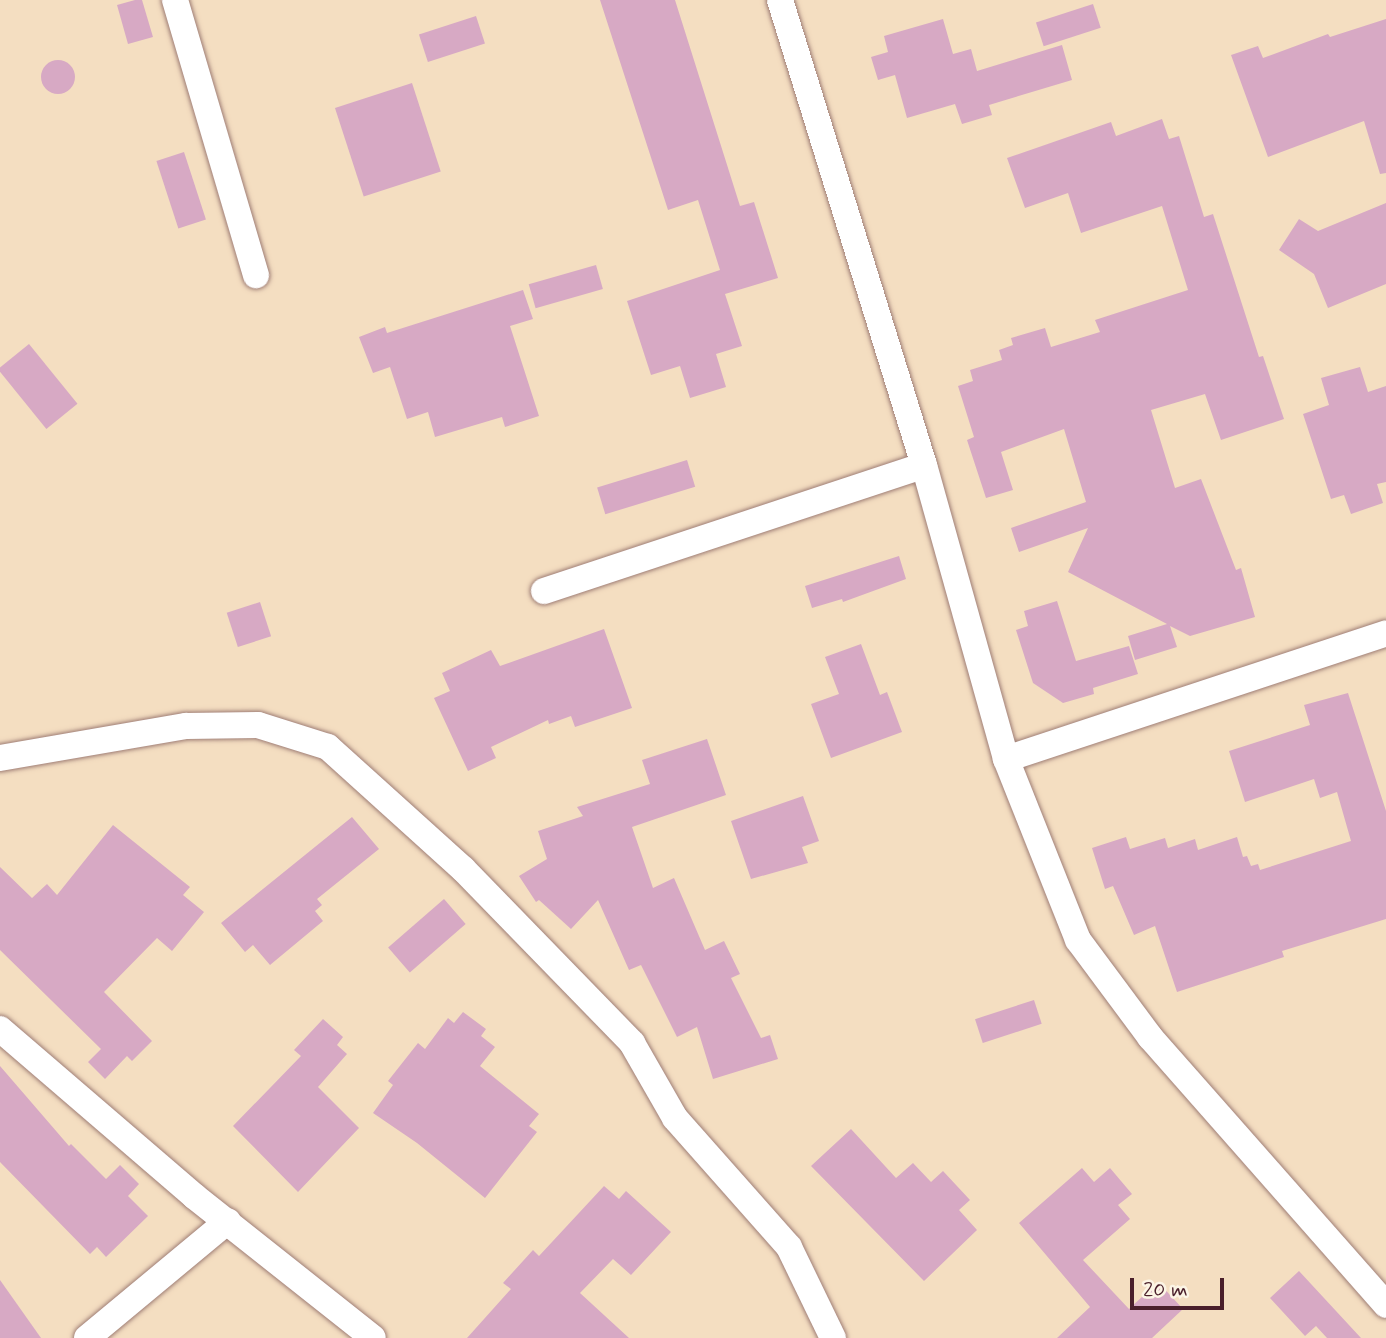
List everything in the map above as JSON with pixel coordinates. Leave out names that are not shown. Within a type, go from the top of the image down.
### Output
[{"type":"street","points":[[175,0],[256,275]]},
{"type":"street","points":[[780,0],[924,465],[1006,759],[1078,940],[1150,1037],[1386,1305]]},
{"type":"street","points":[[544,591],[924,465]]},
{"type":"street","points":[[1006,759],[1386,633]]},
{"type":"street","points":[[0,758],[186,726],[258,725],[328,747],[463,869],[632,1043],[675,1118],[789,1247],[833,1338]]},
{"type":"street","points":[[0,1029],[194,1196],[373,1338]]},
{"type":"street","points":[[87,1338],[229,1222]]},
{"type":"building","points":[[142,0],[153,37],[128,44],[117,5]]},
{"type":"building","points":[[600,0],[675,0],[740,206],[754,202],[778,278],[725,294],[742,346],[716,354],[726,387],[690,398],[680,366],[651,375],[627,301],[720,270],[698,200],[668,210]]},
{"type":"building","points":[[1093,4],[1101,28],[1044,46],[1036,23]]},
{"type":"building","points":[[476,16],[485,44],[428,62],[419,35]]},
{"type":"building","points":[[943,19],[953,54],[971,49],[977,71],[1062,45],[1072,80],[989,105],[992,115],[962,124],[955,104],[907,118],[895,75],[878,80],[871,57],[888,52],[884,36]]},
{"type":"building","points":[[1386,19],[1386,173],[1380,174],[1364,121],[1268,157],[1231,55],[1258,46],[1263,58],[1328,34],[1330,37]]},
{"type":"building","points":[[58,60],[70,65],[75,77],[70,89],[58,94],[46,89],[41,77],[46,65]]},
{"type":"building","points":[[412,83],[441,171],[364,196],[335,108]]},
{"type":"building","points":[[1162,119],[1169,139],[1179,136],[1204,217],[1213,214],[1259,357],[1263,356],[1284,419],[1221,440],[1205,394],[1151,410],[1175,488],[1201,479],[1236,570],[1241,568],[1255,617],[1190,636],[1170,626],[1177,647],[1135,660],[1128,636],[1167,624],[1068,572],[1088,528],[1019,552],[1011,528],[1086,502],[1064,429],[1001,452],[1013,490],[986,498],[967,440],[974,437],[958,386],[973,381],[970,370],[1002,360],[999,350],[1013,345],[1011,338],[1045,328],[1051,347],[1100,332],[1095,320],[1188,290],[1162,206],[1081,233],[1068,193],[1025,208],[1007,158],[1111,122],[1116,136]]},
{"type":"building","points":[[184,152],[206,220],[178,228],[156,161]]},
{"type":"building","points":[[1386,203],[1386,284],[1328,308],[1314,274],[1279,250],[1299,219],[1318,231]]},
{"type":"building","points":[[596,265],[603,289],[536,308],[529,284]]},
{"type":"building","points":[[523,290],[533,319],[510,326],[539,416],[505,427],[502,417],[435,437],[428,412],[407,419],[390,367],[373,373],[359,337],[385,327],[387,333]]},
{"type":"building","points":[[29,344],[77,404],[46,429],[0,372],[0,367]]},
{"type":"building","points":[[1360,367],[1368,392],[1386,386],[1386,482],[1377,484],[1383,503],[1351,514],[1344,495],[1331,499],[1303,414],[1329,405],[1321,378]]},
{"type":"building","points":[[687,460],[695,487],[605,514],[597,487]]},
{"type":"building","points":[[899,556],[906,579],[843,602],[842,599],[812,608],[805,586]]},
{"type":"building","points":[[1057,601],[1076,661],[1129,646],[1138,674],[1093,688],[1094,694],[1063,703],[1033,683],[1016,630],[1028,626],[1024,611]]},
{"type":"building","points":[[260,602],[271,636],[238,647],[227,613]]},
{"type":"building","points":[[604,629],[632,708],[575,727],[571,716],[549,724],[548,720],[491,747],[496,758],[468,771],[434,698],[450,691],[442,673],[491,650],[500,666]]},
{"type":"building","points":[[861,644],[880,695],[887,692],[902,732],[831,758],[811,704],[839,694],[825,657]]},
{"type":"building","points":[[1348,693],[1386,811],[1386,919],[1282,951],[1284,957],[1177,992],[1155,926],[1134,935],[1113,886],[1105,889],[1092,848],[1126,837],[1130,849],[1165,838],[1168,848],[1195,839],[1198,850],[1237,837],[1243,857],[1247,856],[1251,866],[1258,864],[1260,870],[1351,841],[1337,792],[1320,798],[1314,779],[1245,802],[1229,751],[1310,725],[1304,705]]},
{"type":"building","points":[[707,739],[726,795],[632,827],[653,888],[674,878],[705,950],[724,941],[740,974],[731,978],[761,1038],[770,1035],[778,1059],[713,1079],[697,1027],[677,1037],[641,965],[629,970],[598,900],[571,929],[539,900],[536,902],[519,876],[547,859],[538,831],[583,816],[577,807],[650,784],[642,760]]},
{"type":"building","points":[[803,796],[819,841],[802,847],[808,863],[751,879],[731,821]]},
{"type":"building","points":[[352,817],[379,849],[317,899],[322,905],[315,911],[323,921],[270,965],[253,945],[245,952],[221,923]]},
{"type":"building","points":[[113,825],[190,887],[183,895],[204,912],[172,951],[157,938],[104,992],[152,1041],[132,1061],[127,1056],[105,1079],[88,1062],[101,1049],[0,950],[0,867],[32,898],[47,884],[57,895]]},
{"type":"building","points":[[444,899],[466,924],[410,972],[388,948]]},
{"type":"building","points":[[1034,1000],[1042,1024],[983,1043],[975,1019]]},
{"type":"building","points":[[463,1012],[486,1029],[481,1036],[495,1047],[480,1066],[539,1114],[529,1126],[537,1132],[485,1198],[417,1143],[373,1113],[393,1085],[388,1081],[418,1043],[425,1049],[448,1018],[454,1023]]},
{"type":"building","points":[[323,1019],[343,1037],[337,1045],[347,1054],[318,1087],[359,1128],[298,1192],[233,1126],[301,1056],[294,1050]]},
{"type":"building","points":[[0,1066],[69,1146],[71,1144],[106,1179],[120,1165],[139,1184],[128,1196],[148,1216],[106,1257],[97,1247],[90,1254],[0,1162]]},
{"type":"building","points":[[851,1129],[896,1178],[913,1163],[931,1182],[943,1171],[970,1200],[959,1210],[977,1230],[924,1281],[811,1166]]},
{"type":"building","points":[[1082,1168],[1094,1182],[1110,1168],[1132,1194],[1118,1205],[1130,1219],[1083,1260],[1129,1309],[1158,1282],[1183,1309],[1152,1338],[1057,1338],[1090,1307],[1019,1223]]},
{"type":"building","points":[[604,1186],[619,1199],[626,1191],[671,1232],[631,1275],[613,1259],[580,1293],[629,1338],[467,1338],[511,1289],[503,1283],[533,1250],[539,1256]]},
{"type":"building","points":[[1299,1271],[1361,1338],[1327,1338],[1316,1326],[1305,1336],[1270,1298]]},
{"type":"building","points":[[0,1280],[41,1338],[0,1338]]}]
